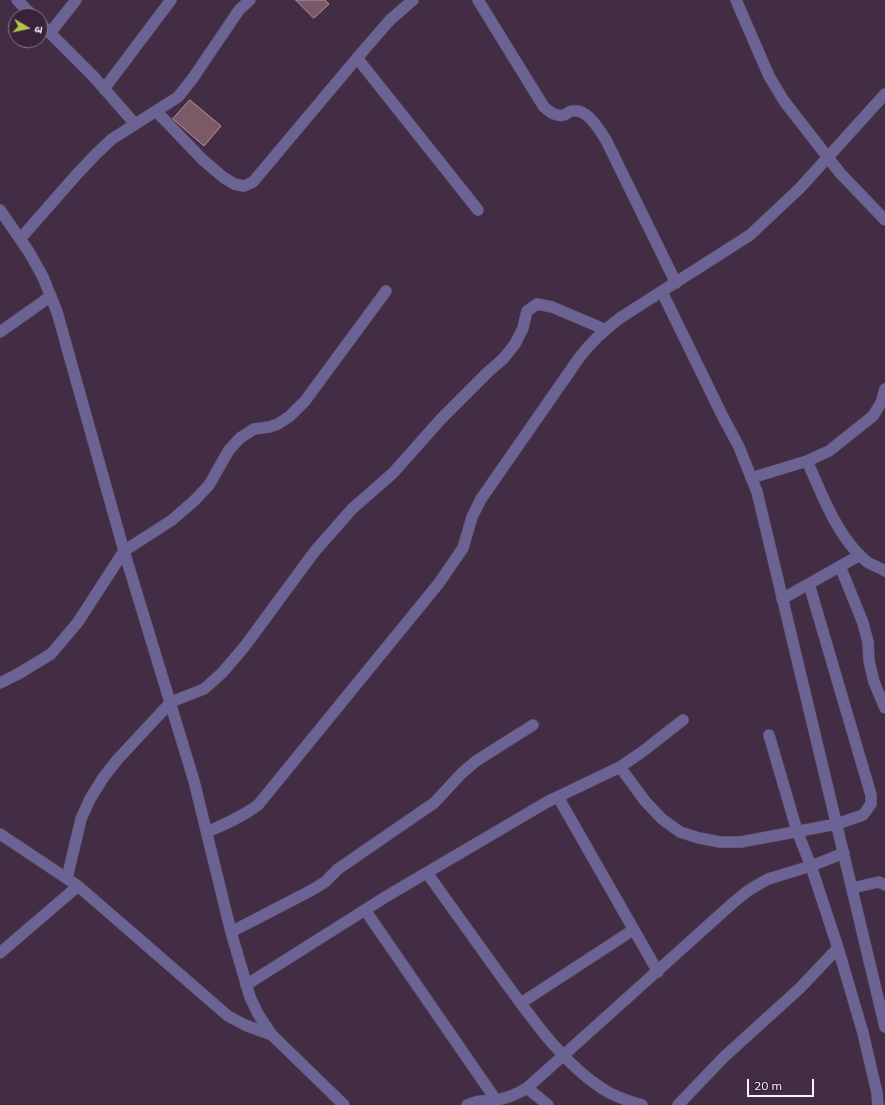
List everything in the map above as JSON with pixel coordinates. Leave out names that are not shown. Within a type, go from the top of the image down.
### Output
[{"type":"street","points":[[17,0],[25,8]]},
{"type":"street","points":[[76,0],[50,34],[104,89],[135,124]]},
{"type":"street","points":[[104,89],[171,0]]},
{"type":"street","points":[[20,239],[37,218],[96,154],[112,139],[178,97],[193,78],[239,10],[250,0]]},
{"type":"street","points":[[156,111],[203,160],[234,184],[244,186],[253,182],[270,164],[390,20],[413,0]]},
{"type":"street","points":[[478,0],[544,107],[553,114],[562,115],[573,111],[584,113],[596,125],[606,140],[676,283]]},
{"type":"street","points":[[736,0],[769,76],[788,107],[840,173],[885,220]]},
{"type":"street","points":[[357,58],[478,210]]},
{"type":"street","points":[[207,832],[244,815],[258,805],[439,583],[463,548],[472,517],[481,499],[593,340],[604,329],[750,235],[800,188],[885,94]]},
{"type":"street","points":[[1,212],[44,277],[57,312],[124,551],[194,781],[231,932],[250,997],[258,1014],[272,1035],[344,1105]]},
{"type":"street","points":[[0,683],[51,654],[78,622],[124,551],[172,520],[196,500],[209,485],[229,450],[240,438],[254,429],[278,424],[290,416],[305,401],[386,291]]},
{"type":"street","points":[[662,292],[739,447],[756,492],[885,1027]]},
{"type":"street","points":[[0,332],[51,296]]},
{"type":"street","points":[[67,878],[81,819],[90,799],[103,778],[117,760],[171,702],[204,689],[222,673],[245,646],[315,551],[332,531],[352,509],[393,473],[446,414],[503,359],[515,344],[523,328],[527,311],[537,304],[552,307],[604,329]]},
{"type":"street","points":[[751,478],[807,461],[829,451],[872,416],[881,403],[885,388]]},
{"type":"street","points":[[807,461],[838,528],[866,561],[885,570]]},
{"type":"street","points":[[782,599],[860,555]]},
{"type":"street","points":[[840,566],[863,623],[868,642],[869,661],[874,682],[885,708]]},
{"type":"street","points":[[620,767],[646,802],[662,819],[680,832],[699,838],[720,842],[741,842],[837,824],[863,815],[870,804],[871,794],[810,584]]},
{"type":"street","points":[[246,985],[427,873],[558,797],[620,767],[683,720]]},
{"type":"street","points":[[231,932],[325,882],[338,869],[434,803],[462,773],[476,761],[533,725]]},
{"type":"street","points":[[769,735],[797,831],[811,866],[838,948],[863,1033],[877,1093],[878,1105]]},
{"type":"street","points":[[558,797],[658,972]]},
{"type":"street","points":[[0,834],[78,886],[228,1016],[245,1025],[272,1035]]},
{"type":"street","points":[[467,1105],[477,1100],[496,1100],[513,1096],[527,1088],[749,890],[768,879],[811,866],[844,853]]},
{"type":"street","points":[[427,873],[539,1029],[586,1077],[603,1090],[619,1098],[642,1105]]},
{"type":"street","points":[[852,888],[879,882],[885,884]]},
{"type":"street","points":[[0,953],[78,886]]},
{"type":"street","points":[[365,910],[496,1100]]},
{"type":"street","points":[[521,1003],[633,930]]},
{"type":"street","points":[[678,1105],[724,1057],[800,988],[838,948]]},
{"type":"street","points":[[527,1088],[548,1105]]},
{"type":"building","points":[[296,0],[325,0],[329,4],[314,18]]},
{"type":"building","points":[[190,100],[221,126],[204,146],[173,119]]}]
